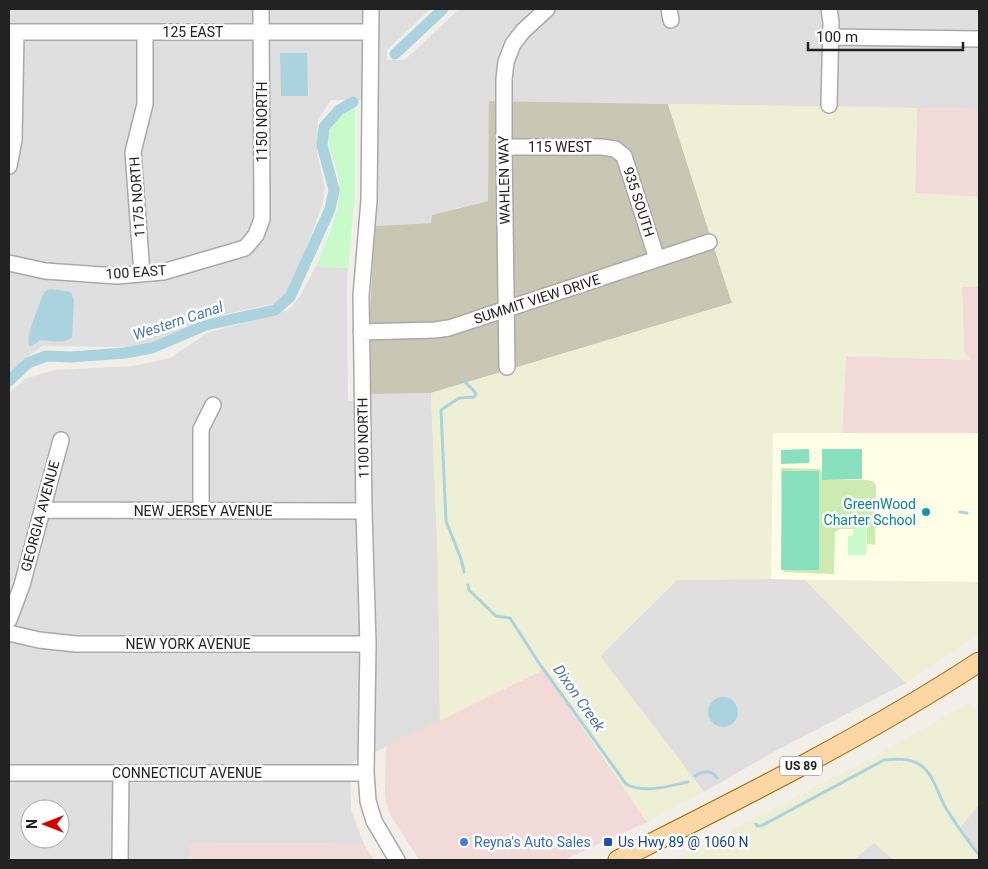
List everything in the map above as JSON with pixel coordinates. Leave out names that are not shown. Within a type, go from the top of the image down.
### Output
[{"type":"main road","name":"US 89","points":[[618,860],[829,752],[897,713],[979,662]]},
{"type":"street","name":"1150 NORTH","points":[[256,235],[262,220],[261,9]]},
{"type":"street","name":"1100 NORTH","points":[[371,9],[369,200],[361,296],[368,644],[366,774],[368,801],[374,821],[397,860]]},
{"type":"street","name":"WAHLEN WAY","points":[[506,367],[504,78],[506,62],[513,44],[547,9]]},
{"type":"street","points":[[829,9],[829,105]]},
{"type":"street","name":"125 EAST","points":[[12,32],[370,32]]},
{"type":"street","points":[[9,166],[14,140],[12,32]]},
{"type":"street","name":"1175 NORTH","points":[[142,274],[134,152],[145,104],[145,32]]},
{"type":"street","points":[[830,37],[979,39]]},
{"type":"street","name":"115 WEST","points":[[504,147],[602,147],[615,149]]},
{"type":"street","name":"935 SOUTH","points":[[615,149],[624,156],[657,259]]},
{"type":"street","name":"100 EAST","points":[[9,263],[46,271],[117,276],[163,272],[245,248],[256,235]]},
{"type":"street","name":"SUMMIT VIEW DRIVE","points":[[361,332],[449,328],[708,242]]},
{"type":"street","points":[[201,511],[201,428],[213,405]]},
{"type":"street","name":"GEORGIA AVENUE","points":[[9,620],[22,585],[61,440]]},
{"type":"street","name":"NEW JERSEY AVENUE","points":[[42,510],[364,511]]},
{"type":"street","name":"NEW YORK AVENUE","points":[[9,632],[39,640],[76,644],[368,644]]},
{"type":"street","name":"CONNECTICUT AVENUE","points":[[9,773],[366,774]]},
{"type":"street","points":[[120,860],[121,773]]},
{"type":"shaded area","points":[[9,9],[430,9],[387,50],[387,60],[405,60],[459,9],[979,9],[979,109],[490,101],[488,201],[453,209],[431,223],[375,226],[373,100],[331,100],[318,120],[317,153],[325,188],[323,203],[304,254],[286,294],[276,303],[215,317],[141,346],[43,346],[28,356],[9,375]]},
{"type":"shaded area","points":[[489,101],[668,104],[732,303],[431,393],[371,394],[370,309],[375,226],[431,223],[432,215],[488,201]]},
{"type":"shaded area","points":[[668,104],[917,108],[915,193],[979,197],[979,287],[962,287],[964,351],[971,360],[846,356],[842,433],[773,433],[771,579],[677,580],[600,656],[704,792],[647,822],[543,670],[440,721],[438,563],[431,393],[732,303]]},
{"type":"shaded area","points":[[917,108],[979,109],[979,197],[915,193]]},
{"type":"shaded area","points":[[316,266],[348,268],[348,401],[364,401],[371,394],[431,393],[438,563],[440,721],[350,764],[351,810],[364,844],[189,843],[189,860],[9,860],[9,393],[25,379],[54,370],[133,366],[170,358],[207,333],[289,310],[300,296]]},
{"type":"shaded area","points":[[962,287],[979,287],[979,433],[842,433],[846,356],[970,360],[964,351]]},
{"type":"shaded area","points":[[773,433],[979,433],[979,582],[771,579]]},
{"type":"shaded area","points":[[677,580],[805,580],[906,683],[777,750],[704,792],[600,656]]},
{"type":"shaded area","points":[[805,580],[979,582],[979,635],[906,683]]},
{"type":"shaded area","points":[[543,670],[647,822],[564,860],[419,860],[391,816],[386,804],[386,746]]},
{"type":"shaded area","points":[[968,703],[979,712],[979,804],[960,827],[979,853],[979,860],[894,860],[874,843],[853,860],[672,860],[872,758]]},
{"type":"shaded area","points":[[979,804],[979,853],[960,827]]},
{"type":"shaded area","points":[[874,842],[894,860],[853,860]]},
{"type":"shaded area","points":[[189,843],[364,844],[374,860],[189,860]]},
{"type":"green space","points":[[355,104],[355,193],[348,268],[316,266],[333,224],[338,203],[339,181],[330,149],[329,132],[336,120]]},
{"type":"green space","points":[[809,449],[809,463],[781,464],[781,450]]},
{"type":"green space","points":[[822,449],[862,449],[862,479],[822,480]]},
{"type":"green space","points":[[781,468],[819,469],[822,472],[822,480],[868,480],[874,482],[876,486],[875,545],[867,544],[867,518],[853,518],[853,529],[840,529],[835,532],[834,574],[784,572],[782,567]]},
{"type":"green space","points":[[782,471],[819,471],[819,570],[781,570]]},
{"type":"green space","points":[[853,518],[867,518],[866,555],[848,555],[848,536],[853,536]]},
{"type":"water","points":[[280,53],[307,53],[308,96],[281,96]]},
{"type":"water","points":[[50,289],[71,292],[74,300],[72,337],[65,341],[40,340],[29,346],[29,335],[35,315],[45,291]]},
{"type":"water","points":[[723,697],[734,701],[738,712],[734,723],[723,727],[712,723],[708,712],[712,701]]},
{"type":"waterway","name":"Western Canal","points":[[395,54],[443,9]]},
{"type":"waterway","name":"Western Canal","points":[[9,381],[28,363],[46,356],[71,357],[125,353],[152,348],[206,325],[275,310],[290,297],[330,209],[334,190],[322,145],[324,127],[339,110],[353,102]]},
{"type":"waterway","name":"Dixon Creek","points":[[462,378],[476,394],[474,397],[459,398],[441,410],[446,521],[464,572]]},
{"type":"waterway","points":[[960,512],[967,513]]},
{"type":"waterway","name":"Dixon Creek","points":[[468,585],[469,590],[496,616],[510,618],[539,663],[626,784],[648,789],[688,782]]},
{"type":"waterway","name":"Dixon Creek","points":[[756,824],[761,826],[884,760],[906,760],[919,764],[928,773],[947,810],[979,855]]},
{"type":"waterway","name":"Dixon Creek","points":[[695,776],[707,772],[713,773],[717,778]]},
{"type":"place","name":"GreenWood Charter School","points":[[926,512]]},
{"type":"place","name":"Reyna's Auto Sales","points":[[464,842]]},
{"type":"place","name":"Us Hwy 89 @ 1060 N","points":[[608,842]]}]
